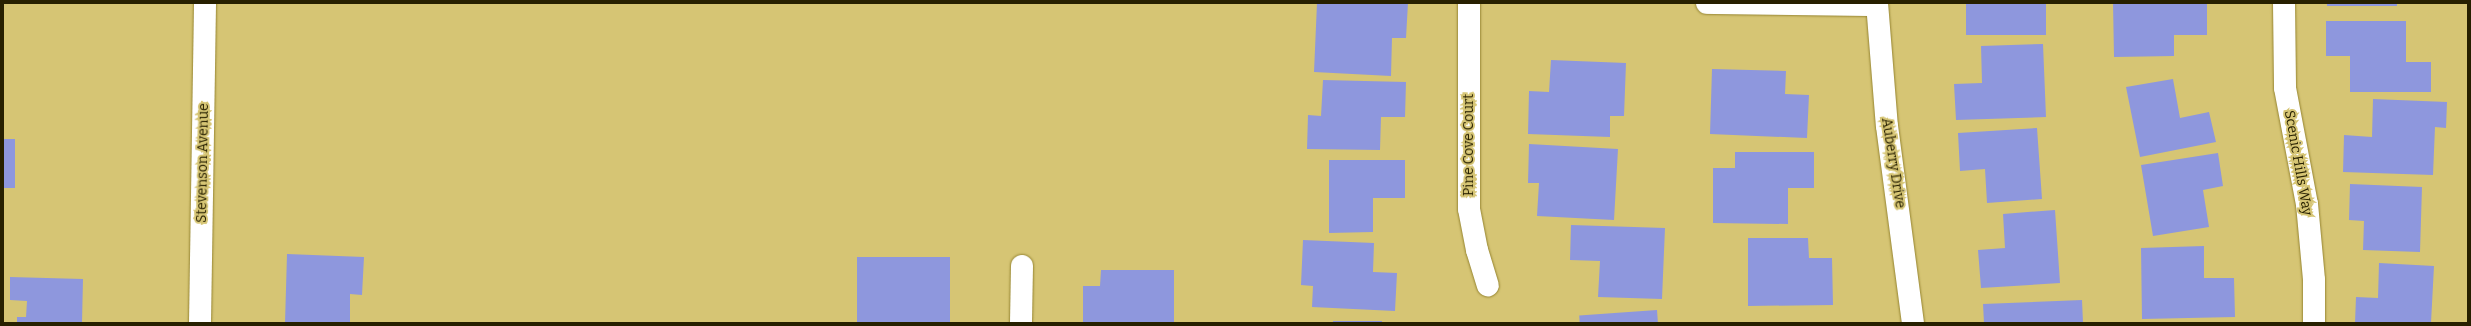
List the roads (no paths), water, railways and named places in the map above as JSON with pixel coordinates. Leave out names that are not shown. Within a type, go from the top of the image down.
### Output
[{"type":"street","name":"Stevenson Avenue","points":[[200,323],[205,3]]},
{"type":"street","name":"Pine Cove Court","points":[[1469,3],[1470,209],[1488,285]]},
{"type":"street","points":[[1707,3],[1877,4]]},
{"type":"street","name":"Scenic Hills Way","points":[[2284,3],[2285,88],[2307,204],[2314,280],[2314,323]]},
{"type":"street","name":"Auberry Drive","points":[[1877,4],[1886,126],[1913,323]]},
{"type":"street","points":[[1021,323],[1022,266]]}]
